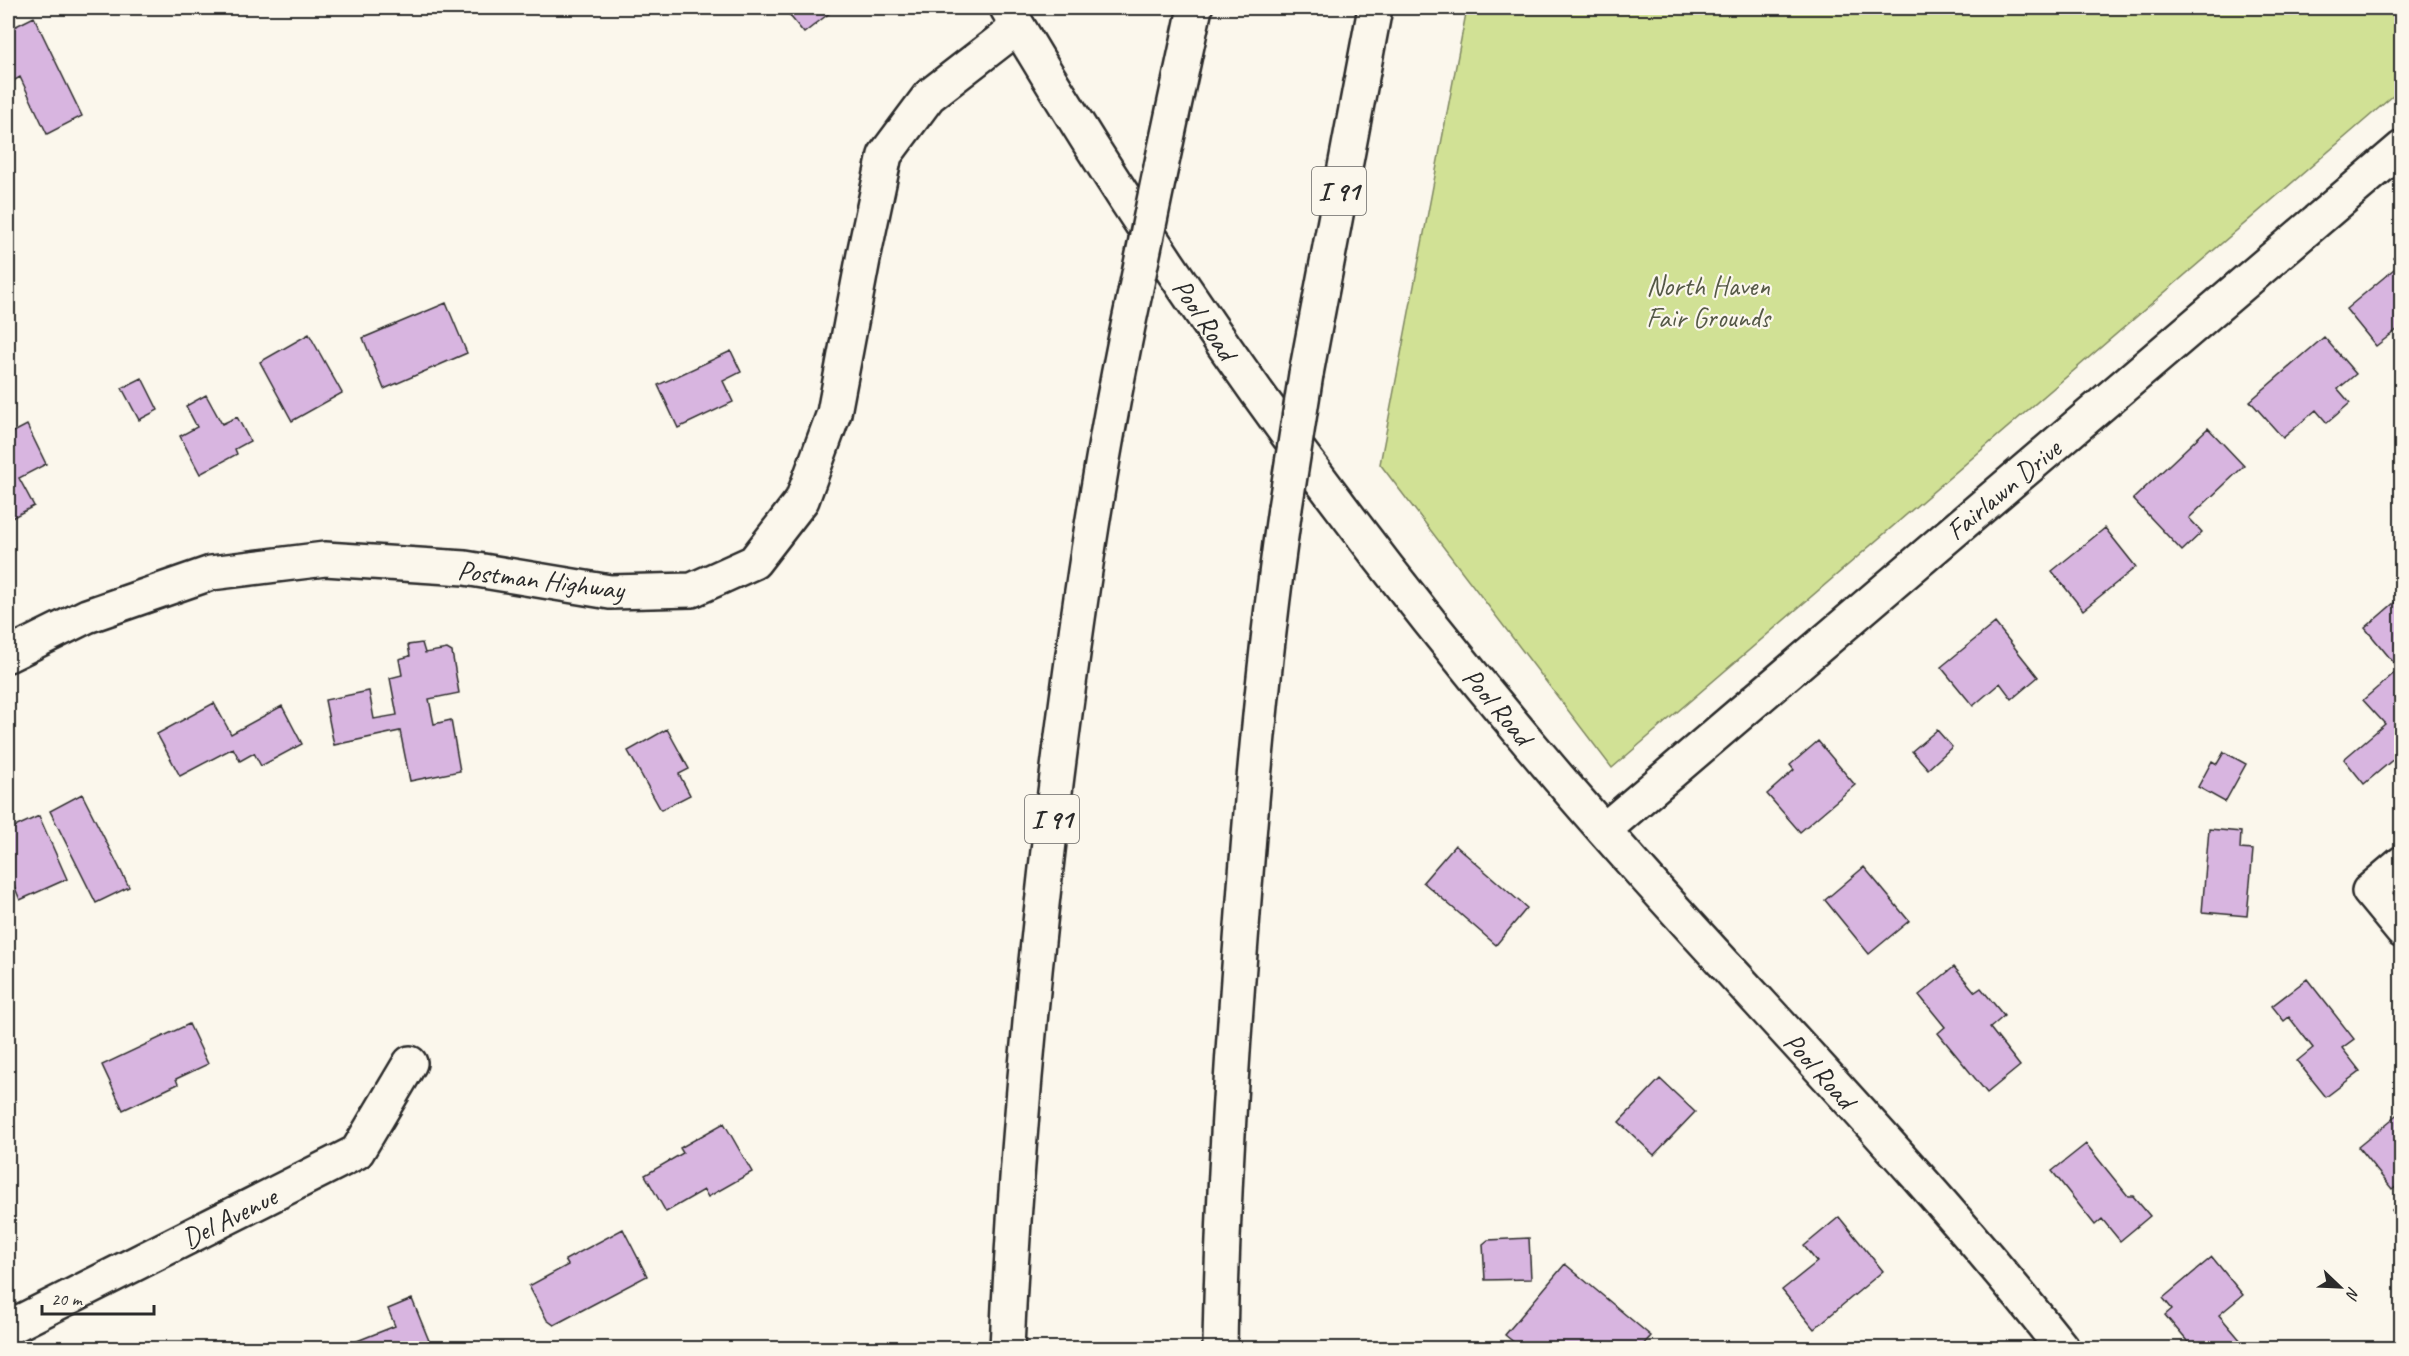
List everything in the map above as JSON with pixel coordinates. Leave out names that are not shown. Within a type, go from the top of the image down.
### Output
[{"type":"main road","name":"I 91","points":[[1007,1348],[1023,1098],[1054,804],[1090,537],[1121,356],[1195,8]]},
{"type":"main road","name":"I 91","points":[[1220,1348],[1228,1133],[1260,712],[1285,508],[1306,374],[1374,8]]},
{"type":"main road","name":"Postman Highway","points":[[8,655],[87,616],[211,573],[325,559],[465,568],[610,592],[692,590],[754,562],[802,500],[834,413],[885,154],[929,96],[1013,17]]},
{"type":"main road","name":"Pool Road","points":[[1013,17],[1135,213],[1234,363],[1344,512],[1444,640],[1535,751],[1604,830],[2004,1274],[2062,1348]]},
{"type":"main road","name":"Fairlawn Drive","points":[[1604,830],[2402,148]]},
{"type":"main road","points":[[2402,863],[2369,891],[2402,931]]},
{"type":"main road","name":"Del Avenue","points":[[8,1328],[357,1152],[410,1063]]},
{"type":"green space","name":"North Haven Fair Grounds","points":[[1467,8],[2401,8],[2401,89],[1612,768],[1380,464]]},
{"type":"building","points":[[789,8],[836,8],[804,33],[786,11]]},
{"type":"building","points":[[34,17],[82,116],[47,134],[20,77],[8,84],[8,30]]},
{"type":"building","points":[[2402,250],[2402,326],[2376,346],[2346,309],[2400,264],[2393,257]]},
{"type":"building","points":[[446,303],[467,353],[384,389],[363,338]]},
{"type":"building","points":[[309,334],[342,393],[292,421],[260,362]]},
{"type":"building","points":[[2324,337],[2356,374],[2338,389],[2350,403],[2327,423],[2316,410],[2283,438],[2250,401]]},
{"type":"building","points":[[731,351],[741,372],[723,381],[733,402],[678,428],[658,385]]},
{"type":"building","points":[[142,378],[158,410],[139,420],[122,388]]},
{"type":"building","points":[[206,395],[222,424],[237,417],[250,441],[235,449],[237,454],[200,474],[180,436],[197,427],[186,406]]},
{"type":"building","points":[[27,425],[46,464],[19,478],[34,506],[8,520],[8,435]]},
{"type":"building","points":[[2208,428],[2244,466],[2189,518],[2202,532],[2182,551],[2133,499]]},
{"type":"building","points":[[2105,528],[2136,567],[2083,610],[2052,571]]},
{"type":"building","points":[[2402,596],[2402,752],[2364,784],[2344,759],[2385,724],[2363,700],[2399,669],[2365,628]]},
{"type":"building","points":[[1995,623],[2038,677],[2012,699],[2000,683],[1973,706],[1941,667]]},
{"type":"building","points":[[422,643],[425,653],[447,649],[452,652],[459,693],[429,699],[434,724],[451,720],[460,771],[410,781],[400,731],[334,745],[325,700],[369,691],[374,719],[397,715],[390,678],[402,675],[399,659],[410,656],[408,645]]},
{"type":"building","points":[[214,703],[231,734],[282,706],[302,744],[261,766],[254,753],[240,761],[233,748],[180,776],[157,734]]},
{"type":"building","points":[[667,729],[689,769],[679,774],[690,795],[661,810],[628,751]]},
{"type":"building","points":[[1937,730],[1952,747],[1928,769],[1912,751]]},
{"type":"building","points":[[1818,741],[1855,785],[1800,832],[1767,794],[1794,770],[1790,765]]},
{"type":"building","points":[[2224,752],[2246,764],[2225,802],[2198,787],[2212,761],[2217,764]]},
{"type":"building","points":[[82,794],[129,887],[96,903],[50,811]]},
{"type":"building","points":[[39,816],[67,879],[20,900],[8,871],[8,830]]},
{"type":"building","points":[[2209,829],[2241,832],[2240,849],[2253,850],[2247,916],[2202,912]]},
{"type":"building","points":[[1455,845],[1527,908],[1496,945],[1423,882]]},
{"type":"building","points":[[1864,867],[1909,921],[1869,954],[1825,900]]},
{"type":"building","points":[[1954,967],[1975,992],[1981,988],[2004,1016],[1990,1028],[2020,1066],[1987,1093],[1938,1033],[1945,1027],[1919,995]]},
{"type":"building","points":[[2307,979],[2354,1039],[2342,1048],[2360,1071],[2326,1097],[2297,1061],[2313,1048],[2289,1017],[2284,1021],[2272,1006]]},
{"type":"building","points":[[189,1024],[208,1064],[176,1079],[178,1084],[123,1110],[102,1065]]},
{"type":"building","points":[[1660,1079],[1695,1112],[1654,1155],[1619,1122]]},
{"type":"building","points":[[2402,1111],[2402,1181],[2392,1189],[2358,1147]]},
{"type":"building","points":[[724,1123],[752,1172],[708,1197],[704,1190],[666,1212],[645,1175],[683,1153],[680,1148]]},
{"type":"building","points":[[2086,1144],[2128,1196],[2133,1196],[2150,1216],[2120,1241],[2102,1219],[2095,1225],[2052,1171]]},
{"type":"building","points":[[2402,1202],[2402,1221],[2392,1210]]},
{"type":"building","points":[[1839,1217],[1883,1271],[1814,1329],[1782,1290],[1817,1262],[1804,1246]]},
{"type":"building","points":[[623,1229],[647,1276],[554,1325],[547,1320],[529,1286],[568,1265],[565,1260]]},
{"type":"building","points":[[1529,1238],[1531,1279],[1485,1280],[1483,1244],[1488,1240]]},
{"type":"building","points":[[2212,1257],[2243,1295],[2219,1315],[2247,1348],[2193,1348],[2165,1315],[2172,1309],[2163,1298]]},
{"type":"building","points":[[1565,1264],[1651,1336],[1640,1348],[1521,1348],[1505,1335]]},
{"type":"building","points":[[412,1299],[432,1348],[354,1348],[352,1343],[395,1326],[388,1309]]}]
